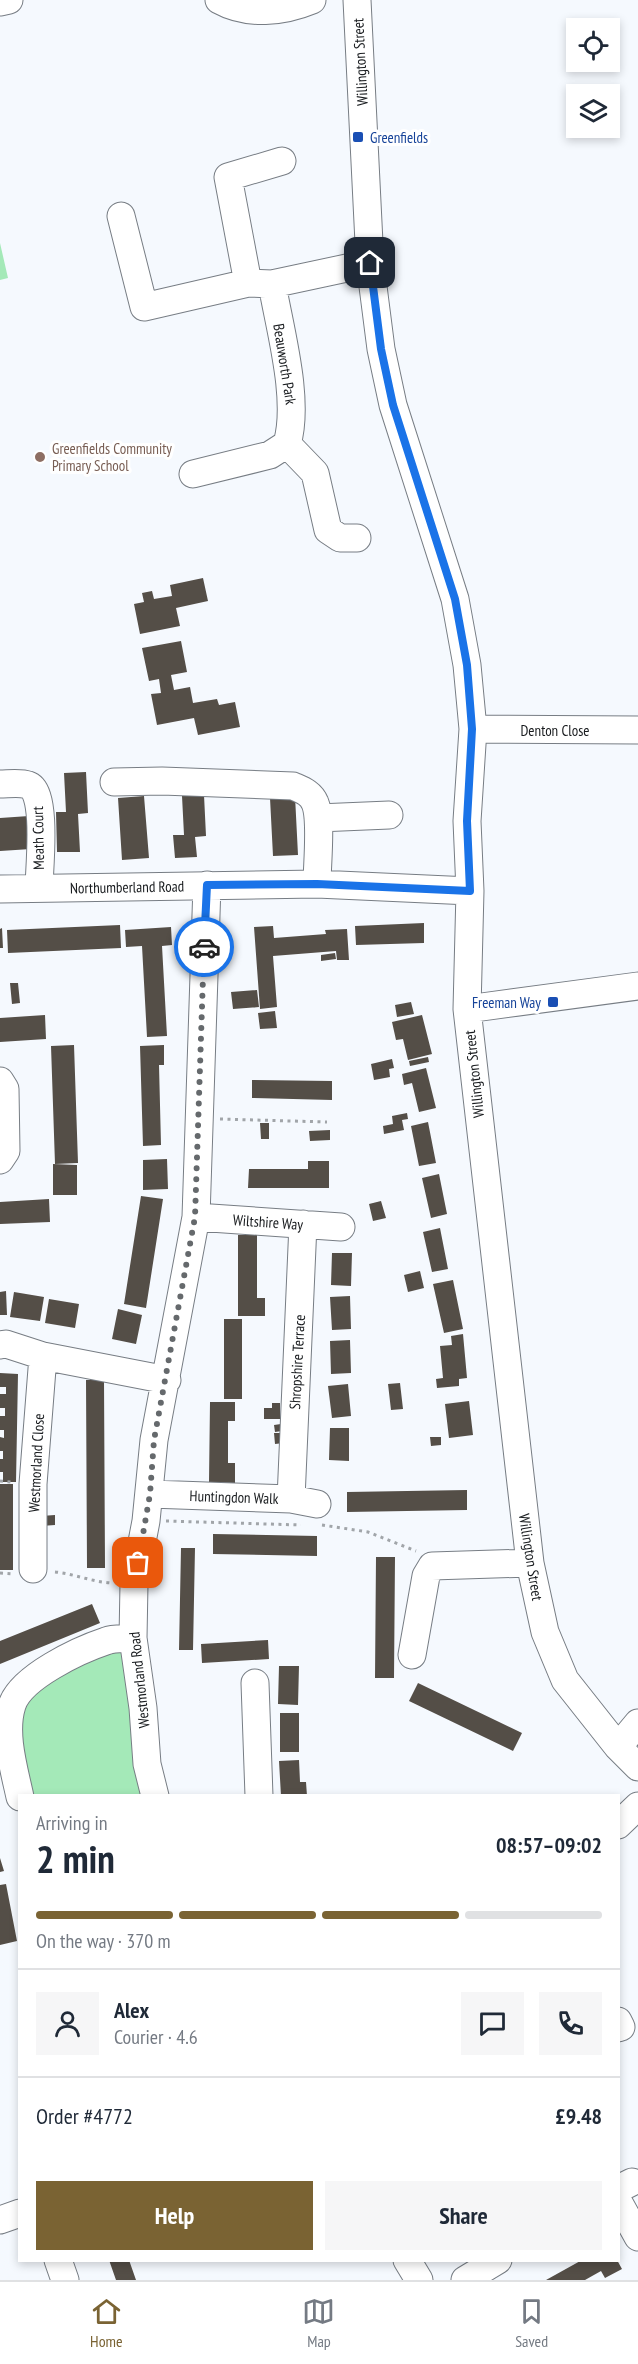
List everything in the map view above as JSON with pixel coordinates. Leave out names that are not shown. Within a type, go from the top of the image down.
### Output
[{"type":"street","points":[[0,2],[9,0]]},
{"type":"street","points":[[219,0],[227,4],[261,11],[294,8],[312,0]]},
{"type":"street","name":"Willington Street","points":[[357,0],[370,263],[381,349],[393,405],[455,599],[467,665],[472,729],[467,821],[470,891],[467,1009],[530,1563],[545,1632],[565,1680],[618,1747],[638,1767]]},
{"type":"street","name":"Beauworth Park","points":[[282,160],[228,177],[292,398],[291,432],[287,444]]},
{"type":"street","points":[[121,216],[144,307],[370,263]]},
{"type":"street","points":[[193,474],[270,455],[287,444],[306,461],[315,473],[328,530],[339,538],[357,538]]},
{"type":"street","name":"Denton Close","points":[[472,729],[638,730]]},
{"type":"street","points":[[114,782],[293,786],[307,792],[315,803],[318,818],[317,884]]},
{"type":"street","name":"Meath Court","points":[[0,784],[29,785],[36,790],[41,812],[39,888]]},
{"type":"street","points":[[318,818],[389,815]]},
{"type":"street","name":"Northumberland Road","points":[[0,889],[317,884],[470,891]]},
{"type":"street","name":"Westmorland Road","points":[[154,1794],[147,1764],[143,1708],[133,1638],[134,1584],[150,1494],[154,1440],[167,1380],[195,1217],[207,885]]},
{"type":"street","points":[[467,1009],[638,986]]},
{"type":"street","points":[[0,1081],[5,1089],[6,1151],[0,1160]]},
{"type":"street","name":"Wiltshire Way","points":[[195,1217],[341,1227]]},
{"type":"street","name":"Shropshire Terrace","points":[[291,1499],[303,1224]]},
{"type":"street","points":[[0,1345],[6,1344],[43,1356],[167,1380]]},
{"type":"street","name":"Westmorland Close","points":[[33,1569],[33,1484],[43,1356]]},
{"type":"street","name":"Huntingdon Walk","points":[[150,1494],[291,1499],[313,1515]]},
{"type":"street","points":[[412,1655],[426,1576],[432,1566],[530,1563]]},
{"type":"street","points":[[19,1794],[9,1724],[12,1703],[17,1696],[27,1683],[48,1668],[108,1640],[133,1638]]},
{"type":"street","points":[[248,1697],[260,1794]]},
{"type":"street","points":[[618,1747],[638,1723]]},
{"type":"street","points":[[620,1823],[638,1806]]},
{"type":"street","points":[[623,2191],[638,2237]]},
{"type":"street","points":[[0,2220],[18,2214]]},
{"type":"street","points":[[59,2262],[65,2280]]},
{"type":"street","points":[[409,2262],[419,2280]]},
{"type":"street","points":[[465,2280],[495,2262]]},
{"type":"path","points":[[200,1118],[327,1122]]},
{"type":"path","points":[[146,1521],[313,1515],[321,1505],[320,1525],[368,1532],[420,1553],[432,1566]]},
{"type":"path","points":[[0,1574],[20,1575],[33,1569],[74,1574],[93,1582],[134,1584]]},
{"type":"green space","points":[[0,243],[8,278],[0,280]]},
{"type":"green space","points":[[133,1638],[155,1794],[20,1794],[14,1769],[27,1683]]},
{"type":"building","points":[[203,578],[208,601],[176,608],[180,626],[140,634],[134,604],[144,602],[142,593],[152,591],[154,599],[172,596],[170,585]]},
{"type":"building","points":[[181,641],[187,672],[171,675],[174,690],[190,687],[193,703],[217,699],[219,705],[235,702],[240,727],[198,735],[194,718],[157,725],[151,694],[161,693],[159,679],[149,681],[142,648]]},
{"type":"building","points":[[86,772],[88,813],[78,814],[80,852],[57,852],[56,812],[66,812],[64,773]]},
{"type":"building","points":[[204,795],[206,836],[195,837],[197,857],[175,858],[173,835],[184,835],[182,796]]},
{"type":"building","points":[[144,796],[149,858],[122,860],[118,798]]},
{"type":"building","points":[[295,796],[298,855],[273,856],[270,798]]},
{"type":"building","points":[[29,816],[31,849],[0,851],[0,818]]},
{"type":"building","points":[[424,923],[424,943],[356,945],[355,926]]},
{"type":"building","points":[[120,925],[121,948],[8,953],[7,930]]},
{"type":"building","points":[[273,926],[274,938],[326,934],[325,930],[347,929],[349,960],[337,960],[336,951],[273,956],[277,1007],[260,1009],[254,927]]},
{"type":"building","points":[[171,927],[172,945],[162,946],[167,1036],[147,1037],[142,946],[126,947],[125,930]]},
{"type":"building","points":[[2,928],[3,948],[0,948],[0,929]]},
{"type":"building","points":[[335,953],[336,959],[321,961],[321,955]]},
{"type":"building","points":[[10,983],[18,983],[20,1003],[12,1004]]},
{"type":"building","points":[[257,990],[259,1007],[233,1009],[231,992]]},
{"type":"building","points":[[411,1002],[414,1014],[397,1017],[395,1005]]},
{"type":"building","points":[[275,1011],[277,1028],[260,1029],[258,1013]]},
{"type":"building","points":[[45,1015],[46,1039],[0,1042],[0,1018]]},
{"type":"building","points":[[422,1015],[432,1054],[408,1060],[403,1039],[396,1040],[392,1022]]},
{"type":"building","points":[[74,1045],[78,1163],[55,1164],[51,1046]]},
{"type":"building","points":[[164,1045],[164,1065],[159,1065],[161,1145],[143,1146],[140,1046]]},
{"type":"building","points":[[428,1057],[429,1062],[410,1066],[409,1061]]},
{"type":"building","points":[[392,1059],[394,1068],[389,1069],[390,1077],[374,1080],[371,1064]]},
{"type":"building","points":[[426,1068],[436,1108],[419,1112],[412,1083],[404,1085],[402,1074]]},
{"type":"building","points":[[252,1080],[332,1081],[332,1100],[252,1098]]},
{"type":"building","points":[[407,1113],[408,1119],[402,1120],[404,1130],[384,1134],[383,1126],[393,1124],[392,1116]]},
{"type":"building","points":[[428,1122],[436,1163],[419,1166],[411,1126]]},
{"type":"building","points":[[260,1123],[269,1123],[269,1139],[261,1139]]},
{"type":"building","points":[[330,1130],[330,1140],[310,1141],[309,1131]]},
{"type":"building","points":[[167,1159],[168,1189],[143,1190],[143,1160]]},
{"type":"building","points":[[308,1161],[329,1161],[329,1188],[248,1188],[249,1169],[308,1169]]},
{"type":"building","points":[[53,1164],[77,1165],[77,1195],[53,1195]]},
{"type":"building","points":[[439,1174],[447,1214],[431,1218],[422,1178]]},
{"type":"building","points":[[141,1196],[163,1199],[146,1308],[124,1304]]},
{"type":"building","points":[[49,1199],[50,1222],[0,1224],[0,1202]]},
{"type":"building","points":[[381,1201],[386,1218],[373,1221],[369,1204]]},
{"type":"building","points":[[440,1228],[448,1269],[432,1272],[423,1232]]},
{"type":"building","points":[[238,1235],[257,1235],[257,1298],[265,1298],[265,1316],[238,1316]]},
{"type":"building","points":[[332,1253],[352,1253],[351,1286],[331,1285]]},
{"type":"building","points":[[420,1271],[424,1288],[408,1292],[404,1275]]},
{"type":"building","points":[[453,1280],[463,1329],[444,1333],[433,1284]]},
{"type":"building","points":[[6,1291],[7,1315],[0,1315],[0,1292]]},
{"type":"building","points":[[14,1292],[44,1297],[40,1321],[10,1317]]},
{"type":"building","points":[[350,1296],[351,1329],[332,1330],[330,1297]]},
{"type":"building","points":[[49,1299],[79,1304],[75,1328],[45,1323]]},
{"type":"building","points":[[118,1309],[142,1315],[136,1344],[112,1339]]},
{"type":"building","points":[[224,1319],[242,1319],[242,1399],[224,1399]]},
{"type":"building","points":[[463,1334],[467,1378],[459,1379],[459,1386],[437,1388],[436,1379],[443,1378],[440,1346],[452,1345],[451,1336]]},
{"type":"building","points":[[350,1340],[351,1373],[331,1374],[330,1341]]},
{"type":"building","points":[[0,1373],[18,1374],[16,1482],[3,1482],[3,1472],[0,1472],[0,1459],[3,1459],[3,1451],[0,1451],[0,1437],[4,1438],[4,1430],[0,1430],[0,1416],[5,1416],[5,1408],[0,1408],[0,1394],[6,1394],[6,1387],[0,1387]]},
{"type":"building","points":[[86,1380],[104,1380],[105,1568],[87,1568]]},
{"type":"building","points":[[400,1383],[403,1409],[391,1410],[388,1384]]},
{"type":"building","points":[[348,1384],[351,1416],[332,1418],[328,1386]]},
{"type":"building","points":[[469,1401],[473,1435],[449,1438],[445,1404]]},
{"type":"building","points":[[210,1402],[235,1402],[235,1421],[228,1421],[228,1463],[235,1463],[235,1483],[209,1482]]},
{"type":"building","points":[[272,1403],[280,1403],[280,1419],[264,1419],[264,1408],[272,1408]]},
{"type":"building","points":[[281,1424],[282,1431],[275,1432],[274,1425]]},
{"type":"building","points":[[330,1428],[349,1428],[349,1461],[329,1460]]},
{"type":"building","points":[[274,1433],[283,1433],[284,1443],[275,1444]]},
{"type":"building","points":[[430,1437],[441,1437],[441,1445],[431,1446]]},
{"type":"building","points":[[0,1484],[13,1484],[13,1570],[0,1570]]},
{"type":"building","points":[[467,1490],[467,1510],[347,1512],[347,1492]]},
{"type":"building","points":[[55,1515],[55,1525],[41,1526],[41,1516]]},
{"type":"building","points":[[213,1534],[317,1536],[317,1556],[213,1554]]},
{"type":"building","points":[[181,1548],[195,1548],[193,1650],[179,1650]]},
{"type":"building","points":[[376,1557],[395,1557],[394,1678],[375,1678]]},
{"type":"building","points":[[92,1604],[100,1623],[0,1664],[0,1641]]},
{"type":"building","points":[[268,1640],[269,1659],[202,1663],[201,1644]]},
{"type":"building","points":[[279,1666],[299,1666],[298,1705],[278,1704]]},
{"type":"building","points":[[418,1683],[522,1733],[513,1751],[409,1701]]},
{"type":"building","points":[[280,1713],[299,1713],[299,1752],[280,1752]]},
{"type":"building","points":[[299,1760],[300,1782],[306,1782],[307,1794],[281,1794],[279,1761]]},
{"type":"building","points":[[0,1858],[4,1871],[0,1872]]},
{"type":"building","points":[[6,1884],[17,1941],[0,1945],[0,1885]]},
{"type":"building","points":[[110,2262],[130,2262],[136,2280],[116,2280]]},
{"type":"building","points":[[578,2262],[618,2262],[622,2269],[605,2278],[601,2271],[585,2280],[546,2280]]},
{"type":"way so far","points":[[138,1563],[150,1494],[154,1440],[167,1380],[195,1217],[204,947]]},
{"type":"place","name":"Greenfields","points":[[358,137]]},
{"type":"place","name":"Greenfields Community Primary School","points":[[40,457]]},
{"type":"place","name":"Freeman Way","points":[[553,1002]]},
{"type":"route","points":[[204,947],[207,885],[317,884],[470,891],[467,821],[472,729],[467,665],[455,599],[393,405],[381,349],[370,263]]}]
